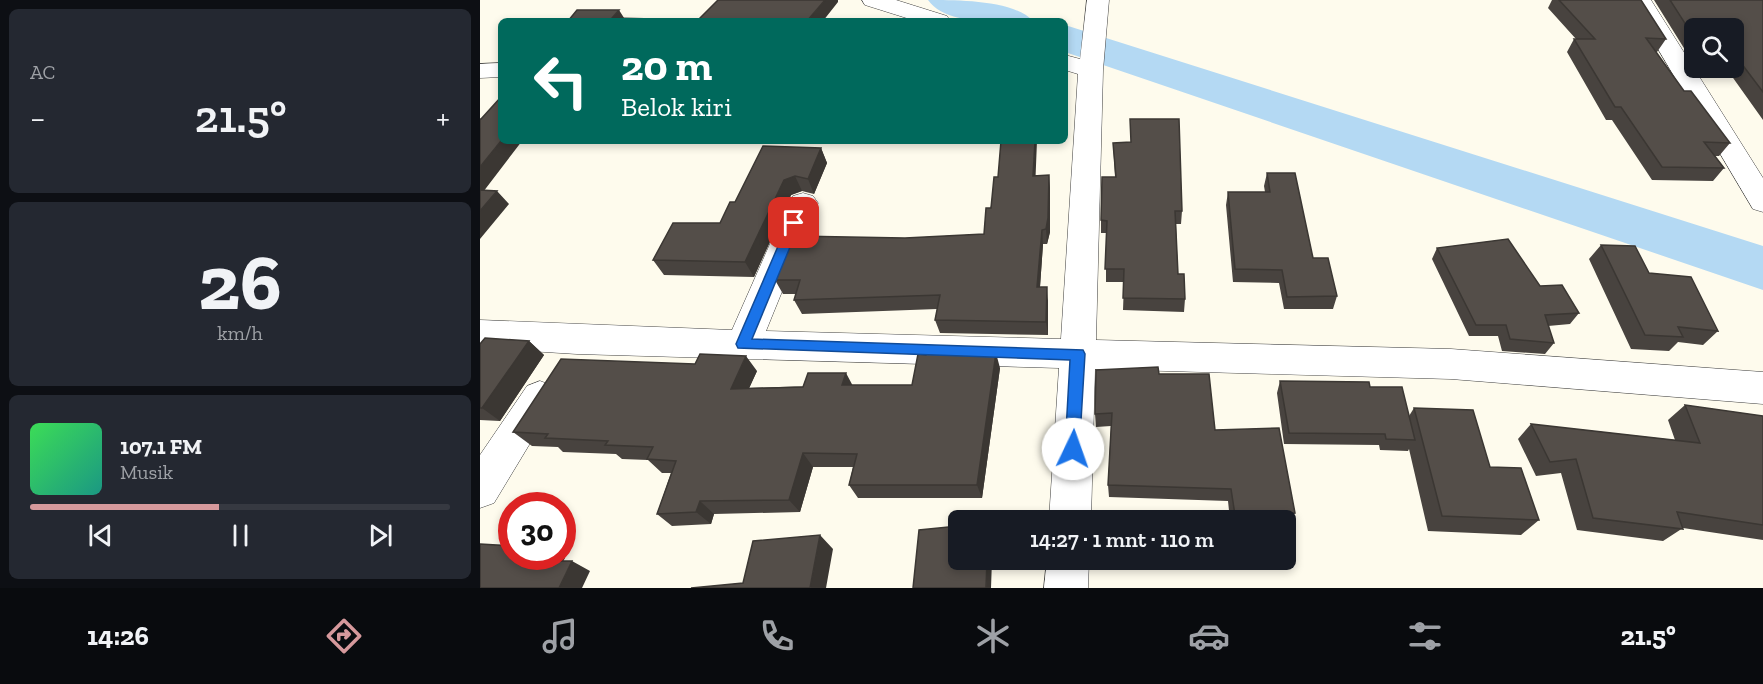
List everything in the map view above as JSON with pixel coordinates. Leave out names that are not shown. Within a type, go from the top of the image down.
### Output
[{"type":"street","points":[[873,0],[930,18]]},
{"type":"street","points":[[1070,510],[1078,354],[1086,61],[1098,0]]},
{"type":"street","points":[[1640,0],[1763,202]]},
{"type":"street","points":[[480,71],[498,70]]},
{"type":"street","points":[[743,344],[803,203]]},
{"type":"street","points":[[480,334],[577,340],[1451,364],[1763,388]]},
{"type":"street","points":[[480,489],[577,340]]},
{"type":"street","points":[[1066,588],[1067,570]]},
{"type":"building","points":[[718,0],[825,0],[810,18],[700,18]]},
{"type":"building","points":[[1559,0],[1641,0],[1666,39],[1646,38],[1684,91],[1691,91],[1730,143],[1704,142],[1724,168],[1662,167],[1621,107],[1615,107],[1574,39],[1595,39]]},
{"type":"building","points":[[1670,0],[1763,0],[1763,92],[1744,67],[1744,18],[1684,18],[1684,22]]},
{"type":"building","points":[[577,10],[619,10],[612,18],[570,18]]},
{"type":"building","points":[[498,100],[499,144],[480,167],[480,119]]},
{"type":"building","points":[[1130,119],[1179,119],[1182,211],[1175,211],[1178,274],[1184,274],[1185,299],[1123,298],[1124,269],[1105,269],[1107,221],[1101,220],[1102,177],[1116,177],[1113,143],[1131,142]]},
{"type":"building","points":[[1001,144],[1035,144],[1033,176],[1049,175],[1048,218],[1046,229],[1042,230],[1037,287],[1047,287],[1046,322],[935,320],[940,295],[794,300],[800,280],[775,280],[794,236],[905,238],[984,234],[986,208],[991,208],[994,177],[998,177]]},
{"type":"building","points":[[763,146],[821,148],[808,179],[795,176],[784,180],[745,262],[653,260],[673,223],[720,223],[730,202],[735,202]]},
{"type":"building","points":[[1267,173],[1295,173],[1313,258],[1328,258],[1337,296],[1287,297],[1282,270],[1235,269],[1228,192],[1270,192]]},
{"type":"building","points":[[480,190],[497,191],[480,211]]},
{"type":"building","points":[[1508,239],[1540,286],[1562,285],[1579,313],[1545,315],[1554,343],[1510,339],[1506,325],[1476,325],[1437,248]]},
{"type":"building","points":[[1601,245],[1635,246],[1649,273],[1691,277],[1718,331],[1678,327],[1683,337],[1645,335]]},
{"type":"building","points":[[485,338],[529,341],[480,408],[480,344]]},
{"type":"building","points":[[927,351],[996,353],[977,485],[849,485],[857,454],[803,453],[789,500],[700,501],[696,512],[657,514],[676,461],[647,459],[653,447],[605,445],[608,441],[545,438],[548,434],[513,432],[561,359],[695,364],[700,354],[746,356],[731,389],[803,387],[808,373],[846,373],[842,385],[912,385],[918,354],[926,355]]},
{"type":"building","points":[[1158,367],[1159,374],[1209,374],[1215,430],[1279,428],[1294,510],[1234,510],[1231,489],[1108,485],[1112,413],[1095,414],[1096,370]]},
{"type":"building","points":[[1280,381],[1369,382],[1370,387],[1402,387],[1415,440],[1386,439],[1385,434],[1289,433]]},
{"type":"building","points":[[1685,405],[1763,416],[1763,525],[1677,512],[1683,529],[1593,518],[1576,459],[1550,462],[1531,424],[1700,443]]},
{"type":"building","points":[[1414,408],[1473,410],[1490,467],[1521,468],[1539,520],[1442,516]]},
{"type":"building","points":[[948,527],[948,570],[987,570],[986,588],[913,588],[919,530]]},
{"type":"building","points":[[820,535],[810,588],[691,588],[743,583],[753,541]]},
{"type":"building","points":[[480,544],[498,545],[498,570],[568,570],[559,588],[480,588]]},
{"type":"waterway","points":[[948,0],[1003,18]]},
{"type":"waterway","points":[[1068,39],[1763,268]]},
{"type":"route","points":[[794,223],[743,344],[1078,354],[1073,449]]}]
